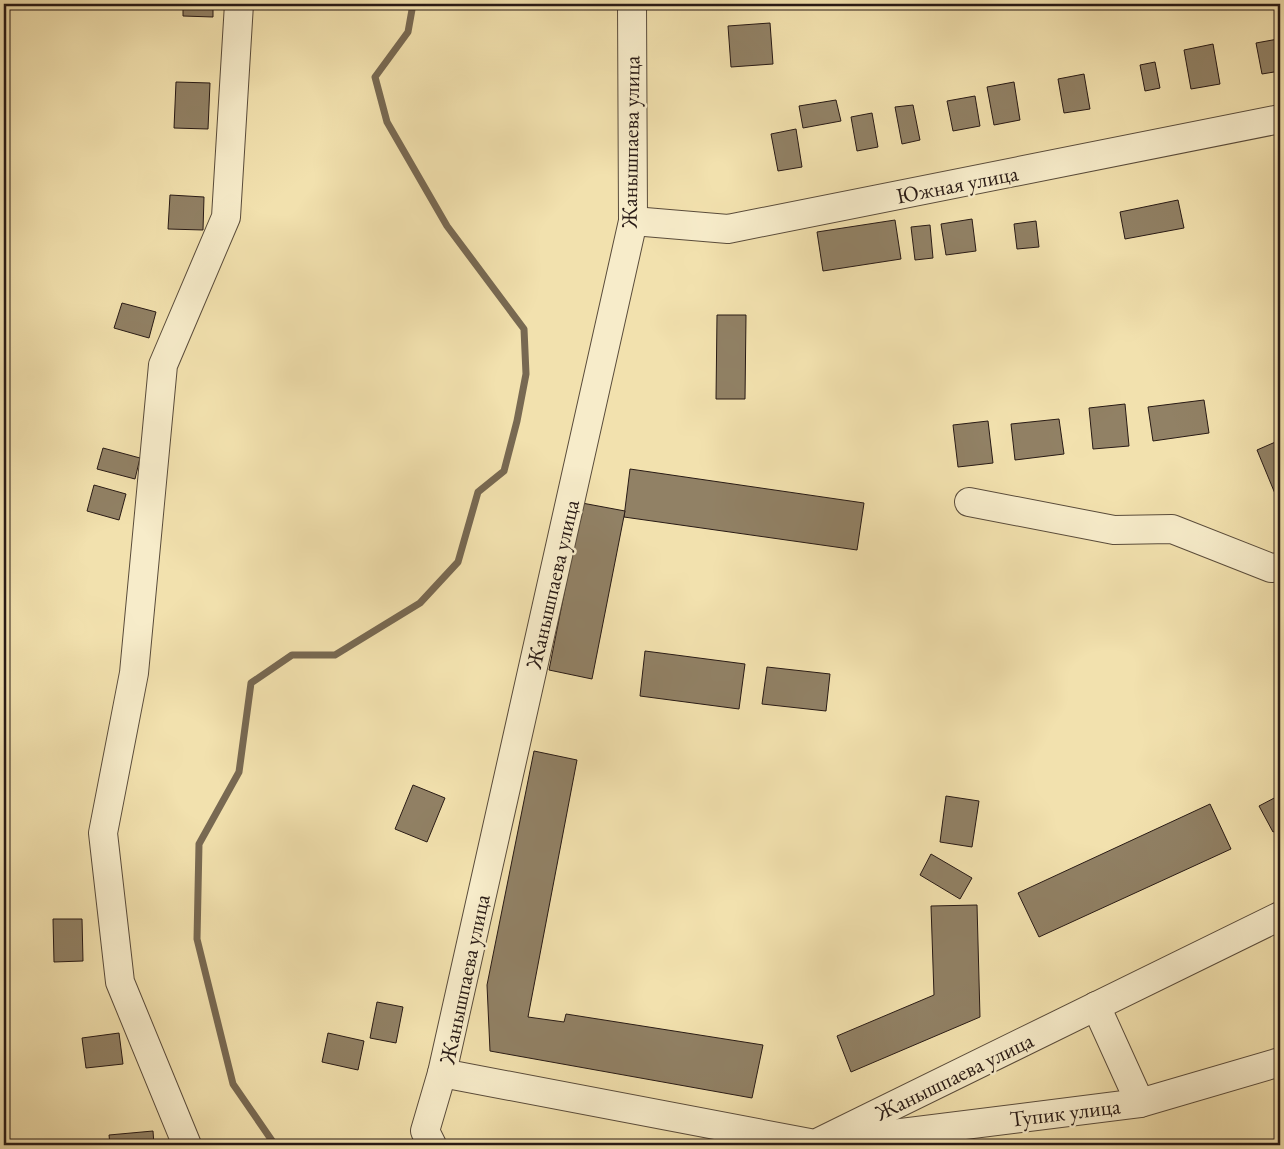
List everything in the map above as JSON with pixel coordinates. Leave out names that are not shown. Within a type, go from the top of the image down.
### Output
[{"type":"street","points":[[187,1145],[120,982],[103,833],[134,673],[163,365],[226,216],[239,4]]},
{"type":"street","name":"Жанышпаева улица","points":[[632,4],[632,221],[442,1073],[815,1144],[1280,916]]},
{"type":"street","name":"Южная улица","points":[[632,221],[728,229],[1280,119]]},
{"type":"street","points":[[969,502],[1114,530],[1172,528],[1271,568],[1280,567]]},
{"type":"street","points":[[1096,1006],[1140,1103]]},
{"type":"street","name":"Тупик улица","points":[[815,1144],[1140,1103],[1280,1062]]},
{"type":"street","points":[[432,1145],[425,1131],[442,1073]]},
{"type":"building","points":[[183,4],[213,4],[213,17],[183,16]]},
{"type":"building","points":[[770,23],[773,64],[731,67],[728,26]]},
{"type":"building","points":[[1278,39],[1280,71],[1262,74],[1256,43]]},
{"type":"building","points":[[1213,44],[1220,84],[1191,89],[1184,50]]},
{"type":"building","points":[[1155,62],[1160,88],[1145,91],[1140,65]]},
{"type":"building","points":[[1084,74],[1090,109],[1064,113],[1058,79]]},
{"type":"building","points":[[176,82],[210,83],[208,129],[174,128]]},
{"type":"building","points":[[1014,82],[1020,120],[994,125],[987,87]]},
{"type":"building","points":[[975,96],[980,126],[953,131],[947,101]]},
{"type":"building","points":[[836,100],[841,121],[803,128],[799,106]]},
{"type":"building","points":[[913,105],[920,140],[902,144],[895,107]]},
{"type":"building","points":[[872,113],[878,147],[857,151],[851,117]]},
{"type":"building","points":[[796,129],[802,167],[778,171],[771,134]]},
{"type":"building","points":[[170,195],[204,197],[203,230],[168,229]]},
{"type":"building","points":[[1178,200],[1184,228],[1125,239],[1120,212]]},
{"type":"building","points":[[972,219],[976,251],[946,255],[941,224]]},
{"type":"building","points":[[895,220],[901,259],[823,271],[817,232]]},
{"type":"building","points":[[1036,221],[1039,247],[1017,249],[1014,224]]},
{"type":"building","points":[[930,225],[933,258],[915,260],[911,227]]},
{"type":"building","points":[[122,303],[156,312],[149,338],[114,328]]},
{"type":"building","points":[[717,315],[746,315],[745,399],[716,399]]},
{"type":"building","points":[[1204,400],[1209,433],[1153,441],[1148,407]]},
{"type":"building","points":[[1125,404],[1129,446],[1093,449],[1089,408]]},
{"type":"building","points":[[1059,419],[1064,454],[1015,460],[1011,424]]},
{"type":"building","points":[[988,421],[993,463],[958,467],[953,425]]},
{"type":"building","points":[[1280,440],[1280,495],[1276,496],[1257,450]]},
{"type":"building","points":[[103,448],[140,458],[135,479],[97,469]]},
{"type":"building","points":[[630,469],[864,503],[857,550],[624,517]]},
{"type":"building","points":[[94,485],[126,494],[119,520],[87,511]]},
{"type":"building","points":[[582,503],[625,511],[592,679],[549,670]]},
{"type":"building","points":[[645,651],[745,664],[739,709],[640,696]]},
{"type":"building","points":[[767,667],[830,674],[826,711],[762,704]]},
{"type":"building","points":[[534,751],[577,760],[528,1017],[564,1022],[566,1014],[763,1045],[752,1098],[490,1051],[487,985]]},
{"type":"building","points":[[413,785],[445,798],[427,842],[395,829]]},
{"type":"building","points":[[1280,795],[1280,829],[1273,832],[1259,806]]},
{"type":"building","points":[[946,796],[979,801],[972,847],[940,842]]},
{"type":"building","points":[[1210,804],[1231,849],[1039,937],[1018,893]]},
{"type":"building","points":[[931,854],[972,878],[960,899],[920,875]]},
{"type":"building","points":[[977,905],[980,1017],[851,1072],[837,1036],[934,995],[931,906]]},
{"type":"building","points":[[53,919],[82,919],[83,961],[54,962]]},
{"type":"building","points":[[377,1002],[403,1007],[396,1043],[370,1038]]},
{"type":"building","points":[[119,1033],[123,1064],[86,1068],[82,1038]]},
{"type":"building","points":[[328,1033],[364,1041],[358,1070],[322,1062]]},
{"type":"building","points":[[153,1131],[154,1145],[110,1145],[109,1135]]},
{"type":"waterway","points":[[275,1145],[233,1084],[197,939],[199,844],[239,772],[251,683],[292,655],[335,655],[420,603],[458,562],[478,492],[504,471],[517,421],[526,374],[524,329],[447,226],[387,122],[375,77],[408,32],[413,4]]}]
